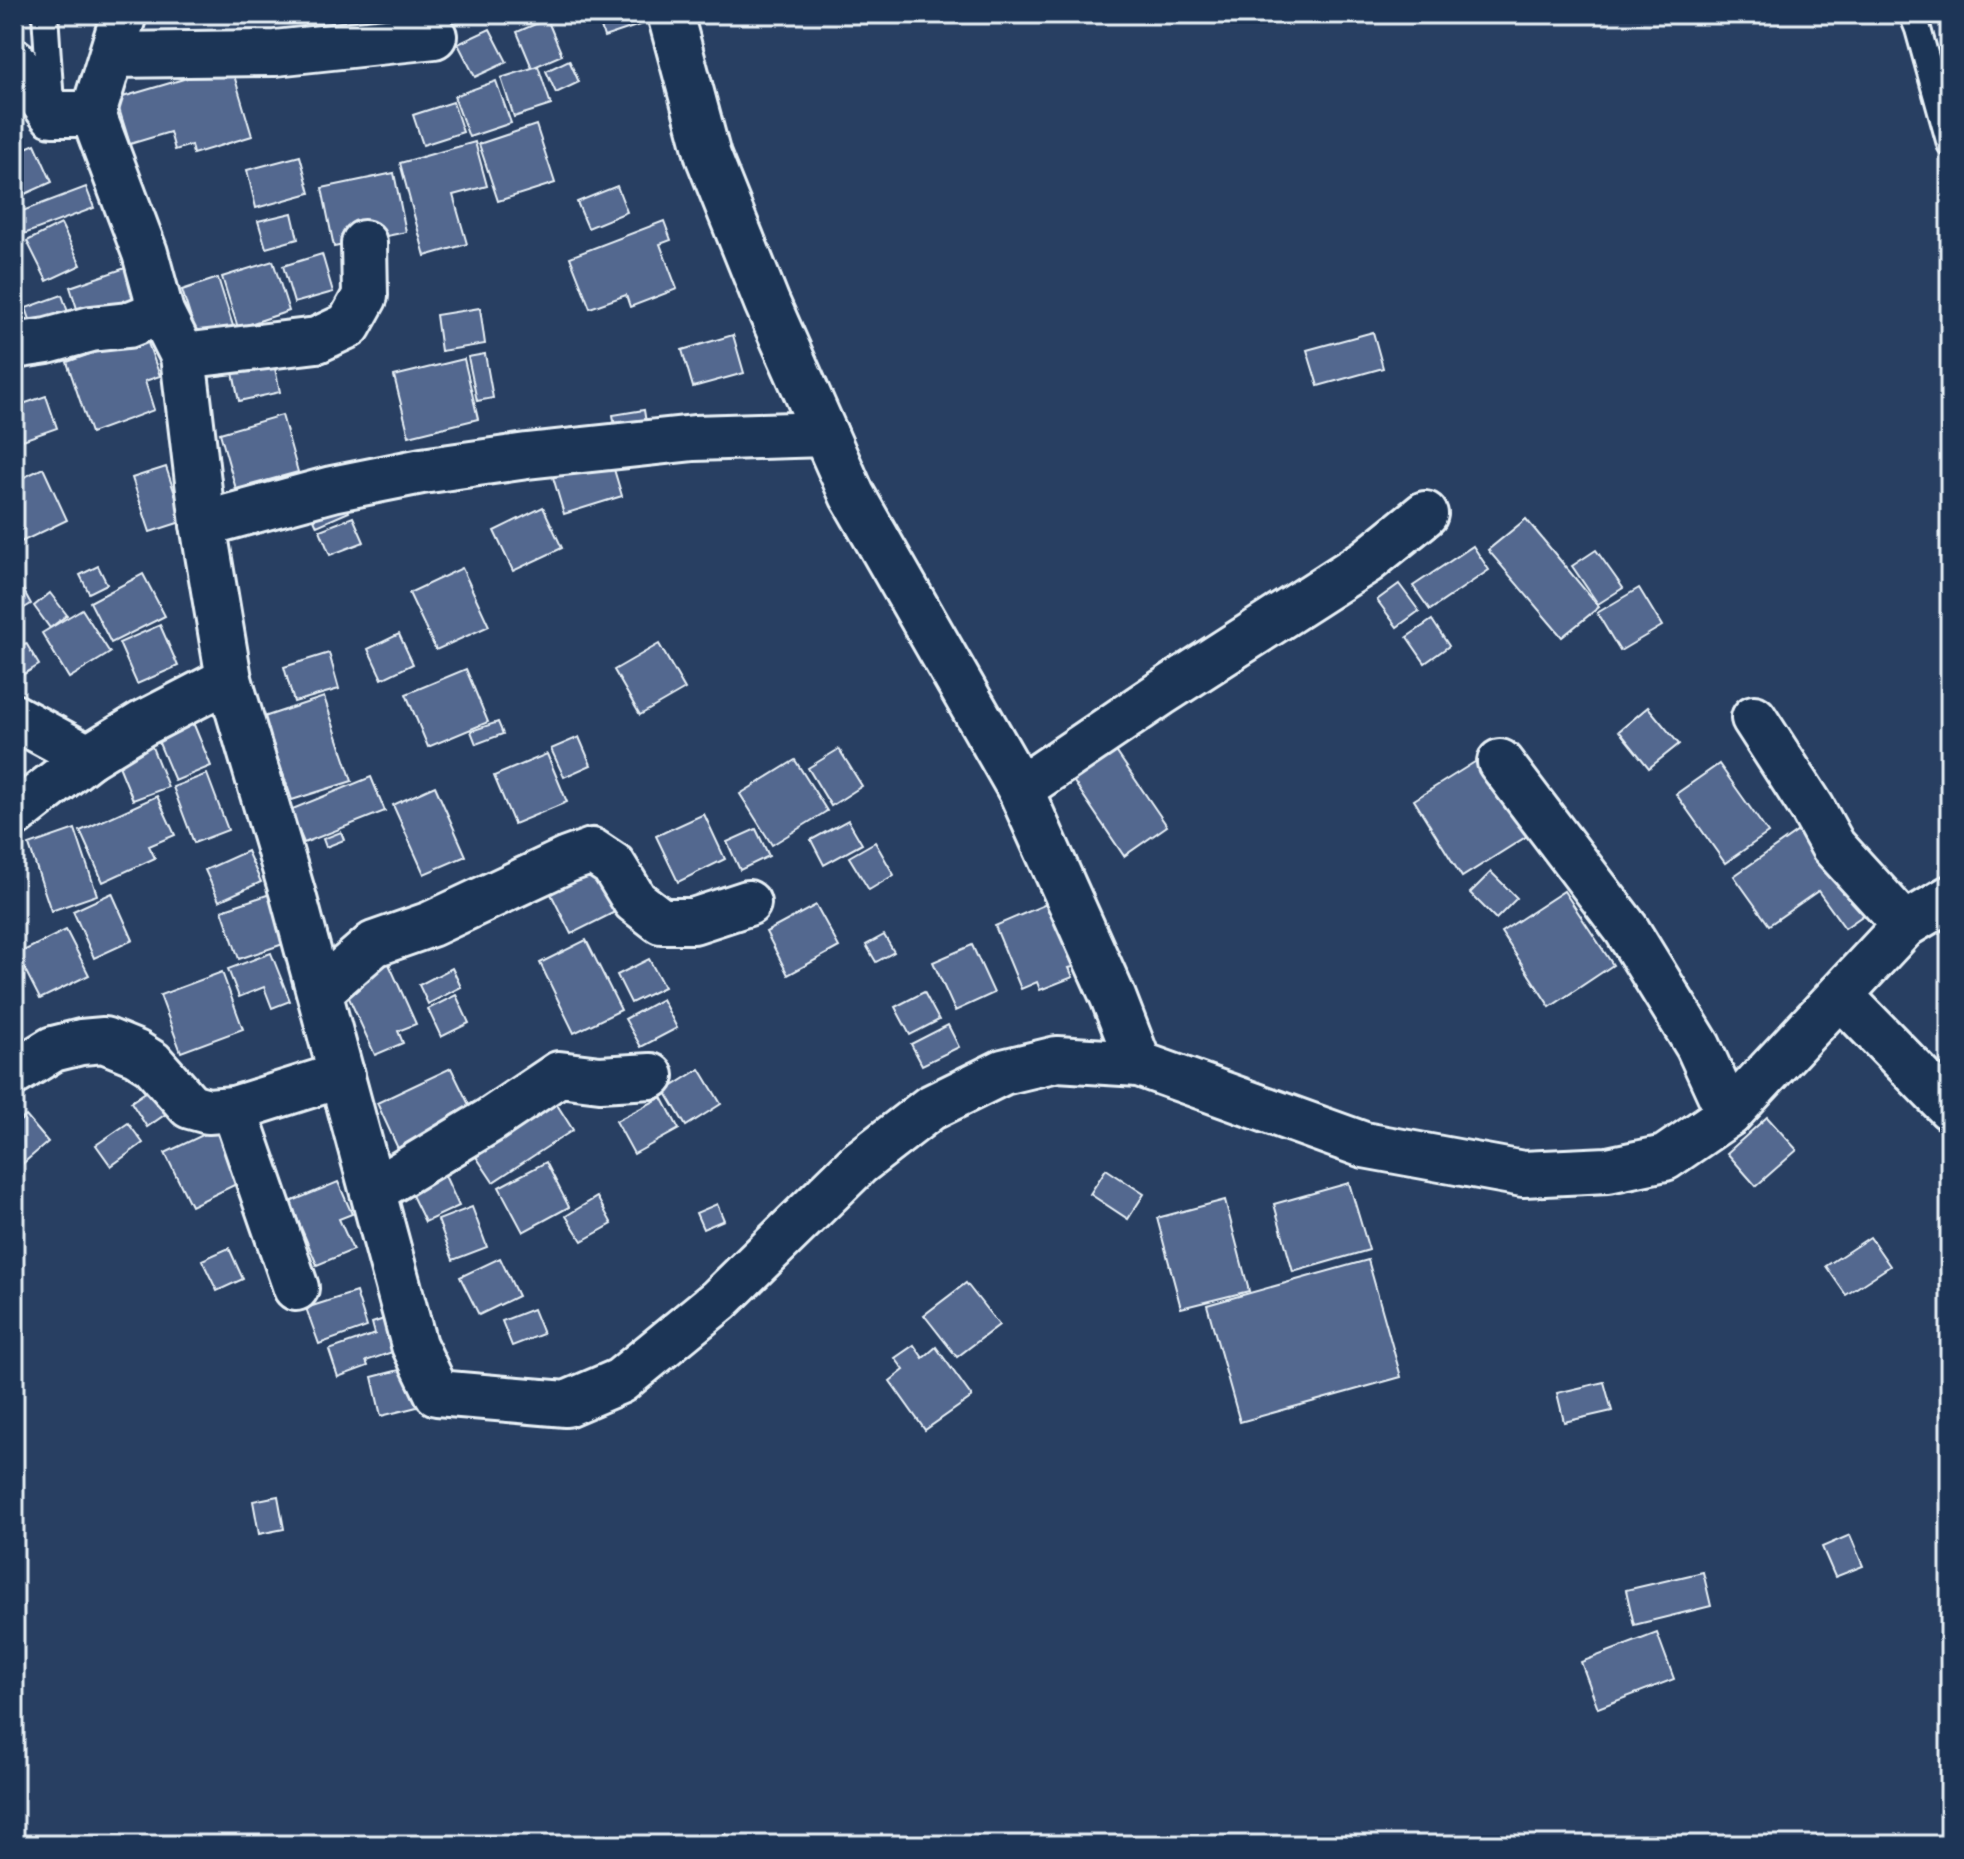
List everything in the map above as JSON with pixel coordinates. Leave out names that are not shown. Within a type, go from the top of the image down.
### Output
[{"type":"street","points":[[53,117],[112,55],[124,14]]},
{"type":"street","points":[[670,14],[708,156],[767,303],[852,495],[1020,789],[1113,997],[1139,1064]]},
{"type":"street","points":[[112,55],[275,53],[434,36]]},
{"type":"street","points":[[14,61],[145,253],[161,312],[183,356],[203,524],[229,679],[320,991],[414,1345],[437,1393],[566,1404],[620,1381],[719,1300],[859,1163],[930,1108],[1003,1072],[1057,1059],[1139,1064],[1364,1145],[1523,1174],[1608,1170],[1665,1158],[1729,1114],[1905,925],[1950,898]]},
{"type":"street","points":[[183,356],[317,340],[349,325],[365,296],[364,243]]},
{"type":"street","points":[[14,346],[91,329],[128,325],[161,312]]},
{"type":"street","points":[[203,524],[332,489],[422,471],[694,438],[825,434]]},
{"type":"street","points":[[1020,789],[1160,694],[1367,561],[1425,514]]},
{"type":"street","points":[[14,815],[88,757],[142,724],[229,679]]},
{"type":"street","points":[[14,717],[88,757]]},
{"type":"street","points":[[1754,718],[1833,846],[1905,925]]},
{"type":"street","points":[[1500,762],[1627,930],[1698,1046],[1729,1114]]},
{"type":"street","points":[[320,991],[374,944],[431,924],[592,851],[613,865],[635,901],[661,921],[693,921],[748,903]]},
{"type":"street","points":[[1840,995],[1950,1108]]},
{"type":"street","points":[[14,1073],[53,1049],[104,1040],[152,1063],[190,1106],[208,1111],[234,1109],[342,1075]]},
{"type":"street","points":[[373,1191],[489,1121],[559,1074],[600,1079],[651,1076]]},
{"type":"street","points":[[234,1109],[296,1288]]},
{"type":"lane","points":[[45,14],[53,117]]},
{"type":"lane","points":[[1912,14],[1950,144]]},
{"type":"building","points":[[597,14],[662,14],[663,17],[604,37]]},
{"type":"building","points":[[547,19],[562,55],[532,68],[517,32]]},
{"type":"building","points":[[490,29],[507,62],[475,77],[458,44]]},
{"type":"building","points":[[569,60],[579,82],[556,93],[546,71]]},
{"type":"building","points":[[231,65],[252,136],[193,154],[191,145],[175,150],[170,132],[130,144],[116,99]]},
{"type":"building","points":[[538,66],[551,105],[514,117],[501,78]]},
{"type":"building","points":[[496,81],[511,123],[469,137],[454,96]]},
{"type":"building","points":[[453,102],[463,132],[423,145],[413,115]]},
{"type":"building","points":[[536,125],[555,183],[498,201],[479,144]]},
{"type":"building","points":[[475,142],[487,186],[453,195],[467,244],[425,256],[400,163]]},
{"type":"building","points":[[35,144],[52,182],[14,199],[14,153]]},
{"type":"building","points":[[300,156],[310,193],[256,208],[247,170]]},
{"type":"building","points":[[394,173],[406,232],[334,247],[322,188]]},
{"type":"building","points":[[617,186],[627,212],[588,228],[577,202]]},
{"type":"building","points":[[86,187],[94,208],[24,234],[17,213]]},
{"type":"building","points":[[292,213],[298,239],[266,248],[258,221]]},
{"type":"building","points":[[664,221],[671,240],[660,244],[677,289],[630,307],[626,295],[590,308],[570,257]]},
{"type":"building","points":[[61,224],[81,265],[47,281],[27,241]]},
{"type":"building","points":[[322,254],[333,292],[294,303],[283,266]]},
{"type":"building","points":[[273,261],[289,311],[238,328],[222,277]]},
{"type":"building","points":[[131,266],[142,301],[81,321],[70,287]]},
{"type":"building","points":[[218,278],[234,329],[198,341],[182,290]]},
{"type":"building","points":[[62,295],[69,315],[33,328],[26,308]]},
{"type":"building","points":[[480,308],[485,344],[441,351],[436,315]]},
{"type":"building","points":[[1373,332],[1383,368],[1318,386],[1307,350]]},
{"type":"building","points":[[145,335],[160,376],[145,381],[154,410],[91,433],[67,362]]},
{"type":"building","points":[[733,335],[744,373],[693,387],[682,350]]},
{"type":"building","points":[[272,354],[280,392],[239,401],[231,363]]},
{"type":"building","points":[[485,354],[493,398],[477,401],[468,357]]},
{"type":"building","points":[[464,359],[478,419],[409,436],[394,376]]},
{"type":"building","points":[[46,396],[57,428],[14,443],[14,407]]},
{"type":"building","points":[[644,410],[648,435],[618,441],[613,415]]},
{"type":"building","points":[[282,415],[298,472],[236,489],[220,433]]},
{"type":"building","points":[[610,456],[622,496],[564,514],[552,474]]},
{"type":"building","points":[[166,467],[184,521],[150,532],[132,478]]},
{"type":"building","points":[[43,468],[67,520],[19,543],[14,532],[14,482]]},
{"type":"building","points":[[340,492],[349,512],[317,526],[308,506]]},
{"type":"building","points":[[543,507],[562,548],[513,571],[494,531]]},
{"type":"building","points":[[353,517],[364,542],[330,555],[320,530]]},
{"type":"building","points":[[1526,519],[1599,607],[1562,637],[1488,550]]},
{"type":"building","points":[[1473,546],[1489,570],[1430,610],[1413,586]]},
{"type":"building","points":[[1596,550],[1623,588],[1598,604],[1572,566]]},
{"type":"building","points":[[98,566],[107,584],[89,593],[80,575]]},
{"type":"building","points":[[462,568],[489,626],[436,650],[409,593]]},
{"type":"building","points":[[14,573],[31,604],[14,614]]},
{"type":"building","points":[[143,574],[165,616],[111,643],[90,602]]},
{"type":"building","points":[[1399,584],[1419,611],[1397,627],[1377,600]]},
{"type":"building","points":[[1639,588],[1662,626],[1620,651],[1597,613]]},
{"type":"building","points":[[50,593],[67,615],[50,628],[34,606]]},
{"type":"building","points":[[82,609],[110,653],[69,678],[42,633]]},
{"type":"building","points":[[1432,620],[1449,646],[1425,663],[1407,637]]},
{"type":"building","points":[[160,625],[178,666],[137,684],[119,643]]},
{"type":"building","points":[[399,634],[413,664],[382,679],[368,649]]},
{"type":"building","points":[[26,643],[39,665],[14,680],[14,650]]},
{"type":"building","points":[[659,644],[685,689],[640,715],[614,670]]},
{"type":"building","points":[[329,653],[339,689],[294,702],[284,667]]},
{"type":"building","points":[[466,669],[488,722],[428,747],[406,694]]},
{"type":"building","points":[[324,697],[352,781],[292,800],[264,717]]},
{"type":"building","points":[[1648,707],[1679,744],[1649,768],[1619,731]]},
{"type":"building","points":[[192,720],[211,766],[175,781],[156,736]]},
{"type":"building","points":[[498,722],[503,734],[476,744],[471,731]]},
{"type":"building","points":[[148,737],[168,787],[133,800],[113,751]]},
{"type":"building","points":[[579,737],[591,765],[564,777],[551,749]]},
{"type":"building","points":[[1111,744],[1167,826],[1124,856],[1068,773]]},
{"type":"building","points":[[839,749],[862,786],[831,806],[808,768]]},
{"type":"building","points":[[547,754],[567,802],[514,824],[494,776]]},
{"type":"building","points":[[1486,755],[1535,831],[1462,877],[1414,800]]},
{"type":"building","points":[[795,760],[827,811],[772,845],[740,794]]},
{"type":"building","points":[[1719,764],[1768,833],[1725,863],[1676,794]]},
{"type":"building","points":[[207,774],[228,830],[194,843],[173,787]]},
{"type":"building","points":[[371,777],[385,811],[304,843],[290,810]]},
{"type":"building","points":[[435,786],[466,856],[424,874],[393,805]]},
{"type":"building","points":[[157,796],[175,835],[149,846],[155,858],[103,882],[80,831]]},
{"type":"building","points":[[704,814],[725,859],[678,882],[656,836]]},
{"type":"building","points":[[848,820],[862,844],[824,865],[811,840]]},
{"type":"building","points":[[1804,827],[1865,914],[1845,928],[1818,891],[1769,925],[1734,876]]},
{"type":"building","points":[[75,829],[97,895],[51,911],[29,845]]},
{"type":"building","points":[[756,829],[769,856],[740,870],[727,842]]},
{"type":"building","points":[[341,832],[344,840],[326,847],[323,839]]},
{"type":"building","points":[[875,842],[894,875],[869,890],[849,857]]},
{"type":"building","points":[[247,851],[261,882],[219,901],[205,870]]},
{"type":"building","points":[[598,868],[619,910],[571,934],[550,892]]},
{"type":"building","points":[[1491,872],[1517,898],[1496,919],[1470,893]]},
{"type":"building","points":[[1564,891],[1613,965],[1550,1007],[1501,932]]},
{"type":"building","points":[[276,892],[292,941],[239,959],[222,910]]},
{"type":"building","points":[[112,893],[133,940],[94,958],[73,911]]},
{"type":"building","points":[[1051,902],[1077,966],[1069,968],[1073,977],[1040,990],[1037,982],[1021,989],[995,926]]},
{"type":"building","points":[[816,905],[839,947],[788,975],[766,932]]},
{"type":"building","points":[[66,930],[89,975],[40,999],[17,954]]},
{"type":"building","points":[[884,935],[894,952],[876,962],[866,945]]},
{"type":"building","points":[[586,940],[621,1010],[574,1033],[540,963]]},
{"type":"building","points":[[972,945],[994,993],[955,1011],[933,962]]},
{"type":"building","points":[[271,953],[290,1001],[272,1008],[264,987],[239,997],[228,969]]},
{"type":"building","points":[[385,955],[416,1024],[398,1031],[403,1043],[375,1055],[339,976]]},
{"type":"building","points":[[649,959],[664,987],[631,1003],[617,975]]},
{"type":"building","points":[[452,968],[461,987],[428,1004],[419,985]]},
{"type":"building","points":[[222,972],[243,1029],[181,1052],[160,995]]},
{"type":"building","points":[[924,992],[939,1020],[910,1035],[895,1007]]},
{"type":"building","points":[[456,995],[469,1023],[441,1037],[428,1009]]},
{"type":"building","points":[[662,999],[677,1028],[641,1047],[625,1019]]},
{"type":"building","points":[[948,1025],[959,1047],[922,1065],[911,1044]]},
{"type":"building","points":[[451,1068],[475,1117],[400,1153],[377,1103]]},
{"type":"building","points":[[700,1069],[721,1104],[686,1126],[665,1091]]},
{"type":"building","points":[[159,1083],[176,1107],[147,1127],[131,1102]]},
{"type":"building","points":[[662,1097],[679,1129],[634,1154],[616,1121]]},
{"type":"building","points":[[554,1100],[573,1130],[493,1182],[473,1152]]},
{"type":"building","points":[[26,1116],[48,1142],[20,1166],[14,1158],[14,1126]]},
{"type":"building","points":[[1767,1117],[1797,1150],[1756,1186],[1727,1153]]},
{"type":"building","points":[[128,1123],[143,1143],[111,1166],[96,1145]]},
{"type":"building","points":[[228,1123],[253,1176],[191,1206],[165,1153]]},
{"type":"building","points":[[546,1162],[569,1207],[523,1232],[499,1187]]},
{"type":"building","points":[[442,1169],[459,1206],[425,1222],[407,1185]]},
{"type":"building","points":[[1106,1169],[1144,1194],[1128,1219],[1090,1194]]},
{"type":"building","points":[[338,1182],[352,1214],[339,1219],[353,1250],[317,1265],[290,1202]]},
{"type":"building","points":[[1349,1183],[1369,1250],[1293,1272],[1274,1204]]},
{"type":"building","points":[[597,1197],[612,1224],[582,1241],[566,1216]]},
{"type":"building","points":[[1225,1200],[1249,1291],[1181,1308],[1157,1218]]},
{"type":"building","points":[[717,1204],[724,1220],[703,1229],[696,1213]]},
{"type":"building","points":[[472,1207],[487,1247],[453,1260],[438,1220]]},
{"type":"building","points":[[1870,1237],[1890,1266],[1846,1295],[1826,1266]]},
{"type":"building","points":[[229,1248],[243,1279],[217,1291],[202,1260]]},
{"type":"building","points":[[500,1258],[518,1296],[479,1315],[460,1277]]},
{"type":"building","points":[[1368,1260],[1401,1377],[1240,1422],[1207,1305]]},
{"type":"building","points":[[966,1283],[999,1325],[957,1357],[924,1315]]},
{"type":"building","points":[[356,1292],[367,1327],[319,1344],[306,1308]]},
{"type":"building","points":[[533,1309],[543,1334],[512,1346],[502,1321]]},
{"type":"building","points":[[390,1317],[401,1349],[366,1361],[368,1366],[338,1377],[329,1350],[375,1334],[372,1323]]},
{"type":"building","points":[[914,1345],[923,1358],[936,1347],[972,1397],[925,1430],[890,1381],[904,1370],[895,1358]]},
{"type":"building","points":[[415,1366],[425,1405],[381,1416],[372,1377]]},
{"type":"building","points":[[1604,1382],[1612,1411],[1564,1422],[1557,1393]]},
{"type":"building","points":[[278,1496],[284,1529],[259,1534],[253,1501]]},
{"type":"building","points":[[1850,1535],[1863,1566],[1835,1577],[1822,1547]]},
{"type":"building","points":[[1703,1572],[1711,1606],[1634,1625],[1626,1590]]},
{"type":"building","points":[[1657,1633],[1674,1679],[1598,1708],[1581,1662]]},
{"type":"building","points":[[725,1834],[736,1845],[713,1845]]}]
